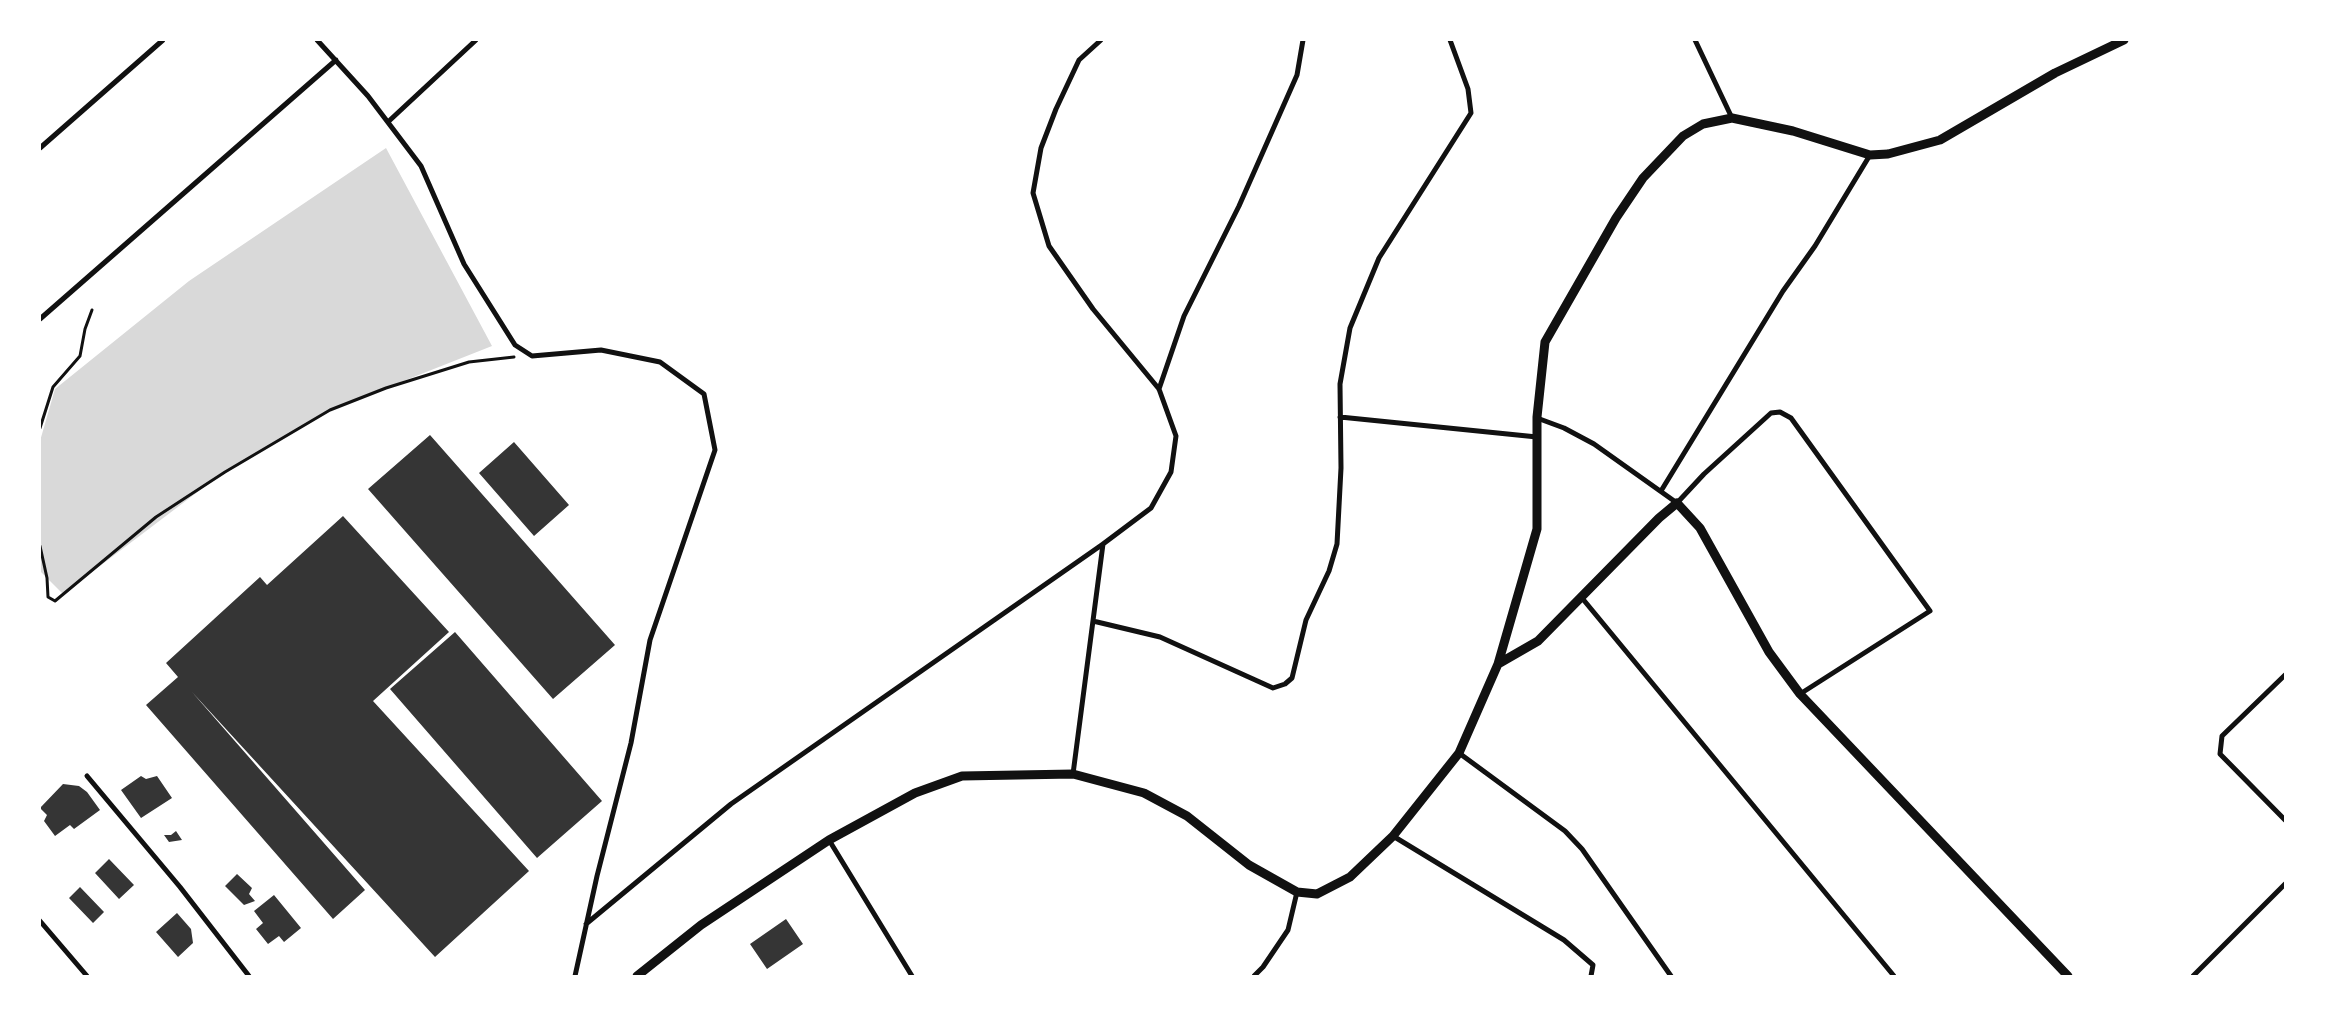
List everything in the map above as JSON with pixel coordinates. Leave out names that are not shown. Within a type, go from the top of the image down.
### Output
[{"type":"street","points":[[40,148],[163,40]]},
{"type":"street","points":[[317,40],[389,121],[421,166],[464,264],[515,345],[532,356],[601,350],[660,362],[704,394],[715,450],[650,640],[631,743],[575,976]]},
{"type":"street","points":[[389,121],[476,40]]},
{"type":"street","points":[[586,924],[731,804],[1103,544],[1151,508],[1171,472],[1176,436],[1159,389],[1093,309],[1049,246],[1034,193],[1041,148],[1056,109],[1079,60],[1101,40]]},
{"type":"street","points":[[1159,389],[1184,316],[1239,206],[1297,75],[1302,40]]},
{"type":"street","points":[[1094,621],[1160,637],[1272,688],[1285,684],[1292,678],[1306,620],[1327,578],[1337,544],[1341,468],[1340,384],[1350,328],[1379,258],[1471,113],[1468,89],[1450,40]]},
{"type":"street","points":[[1695,40],[1732,118]]},
{"type":"street","points":[[638,976],[702,925],[829,840],[915,792],[962,776],[1073,774],[1144,793],[1187,816],[1249,866],[1297,892],[1317,894],[1350,877],[1393,836],[1459,753],[1498,664],[1536,529],[1537,418],[1546,342],[1616,218],[1642,178],[1683,136],[1703,124],[1732,118],[1793,130],[1870,155],[1888,154],[1940,140],[2056,74],[2124,40]]},
{"type":"street","points":[[40,319],[336,60]]},
{"type":"street","points":[[1661,491],[1783,291],[1815,246],[1870,155]]},
{"type":"street","points":[[1498,664],[1538,641],[1704,474],[1771,413],[1780,412],[1791,418],[1930,611],[1800,694]]},
{"type":"street","points":[[1340,417],[1537,437]]},
{"type":"street","points":[[1537,418],[1564,428],[1594,444],[1677,503],[1700,528],[1769,652],[1800,694],[2068,976]]},
{"type":"street","points":[[1073,774],[1103,544]]},
{"type":"street","points":[[1582,598],[1894,976]]},
{"type":"street","points":[[2285,675],[2222,736],[2220,754],[2285,820]]},
{"type":"street","points":[[1459,753],[1566,832],[1582,849],[1671,976]]},
{"type":"street","points":[[87,776],[180,887],[249,976]]},
{"type":"street","points":[[1393,836],[1564,940],[1593,965],[1591,976]]},
{"type":"street","points":[[829,840],[912,976]]},
{"type":"street","points":[[2193,976],[2285,884]]},
{"type":"street","points":[[1254,976],[1263,967],[1288,930],[1297,892]]},
{"type":"street","points":[[40,921],[87,976]]},
{"type":"path","points":[[40,428],[53,387],[80,356],[85,329],[92,310]]},
{"type":"path","points":[[40,546],[47,578],[48,597],[55,601],[156,517],[225,472],[330,410],[386,388],[469,362],[532,356]]},
{"type":"shaded area","points":[[386,148],[492,346],[330,410],[216,478],[63,594],[40,571],[40,441],[55,389],[189,281]]},
{"type":"building","points":[[430,435],[615,645],[553,699],[368,489]]},
{"type":"building","points":[[514,442],[569,505],[534,536],[479,473]]},
{"type":"building","points":[[343,516],[449,632],[373,701],[529,871],[435,957],[192,692],[365,890],[333,919],[146,705],[178,677],[166,663],[260,577],[267,585]]},
{"type":"building","points":[[455,632],[602,801],[537,858],[390,689]]},
{"type":"building","points":[[141,776],[146,779],[157,776],[172,798],[141,818],[121,790]]},
{"type":"building","points":[[63,784],[79,786],[87,792],[100,810],[74,829],[70,825],[55,836],[44,821],[47,815],[40,808]]},
{"type":"building","points":[[176,831],[182,840],[169,842],[164,835],[171,835]]},
{"type":"building","points":[[109,859],[134,885],[119,899],[95,873]]},
{"type":"building","points":[[237,874],[252,888],[249,894],[255,901],[244,905],[225,886]]},
{"type":"building","points":[[80,887],[104,912],[93,923],[69,898]]},
{"type":"building","points":[[274,895],[301,928],[284,942],[279,936],[268,944],[256,929],[263,923],[254,911]]},
{"type":"building","points":[[177,913],[191,929],[193,943],[178,957],[156,932]]},
{"type":"building","points":[[786,919],[803,944],[767,969],[750,944]]}]
